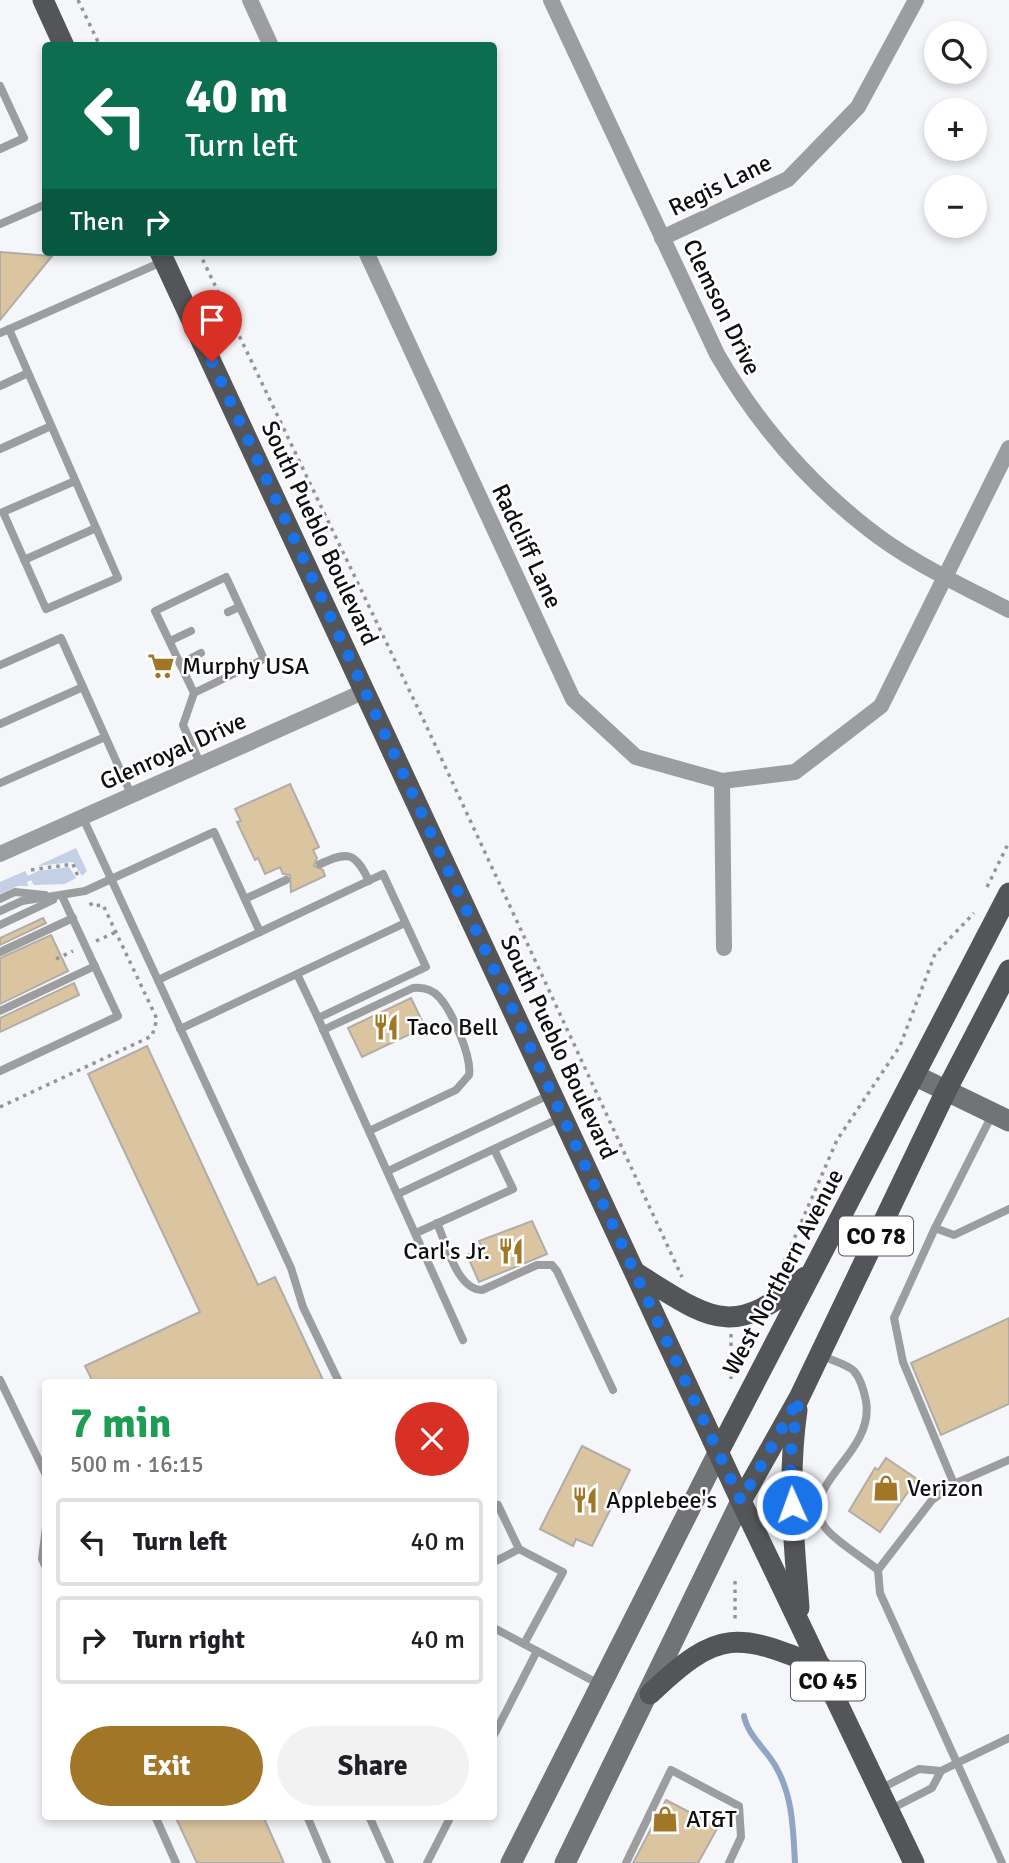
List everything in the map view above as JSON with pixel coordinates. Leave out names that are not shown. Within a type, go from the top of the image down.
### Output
[{"type":"main road","points":[[43,0],[62,42]]},
{"type":"main road","name":"South Pueblo Boulevard","points":[[162,256],[741,1501],[914,1863]]},
{"type":"main road","name":"West Northern Avenue","points":[[511,1863],[719,1451],[1009,893]]},
{"type":"main road","name":"CO 78","points":[[565,1863],[650,1694],[741,1501],[799,1398],[947,1088],[1009,970]]},
{"type":"main road","points":[[916,1076],[947,1088],[1001,1117]]},
{"type":"main road","points":[[636,1273],[695,1310],[710,1317],[731,1318],[747,1315],[781,1298],[815,1268]]},
{"type":"main road","points":[[799,1398],[790,1458],[790,1488],[799,1620]]},
{"type":"main road","points":[[650,1694],[675,1669],[710,1648],[737,1640],[763,1644],[822,1667]]},
{"type":"street","points":[[250,0],[269,42]]},
{"type":"street","name":"Clemson Drive","points":[[551,0],[717,354],[740,394],[780,444],[824,491],[868,529],[943,576],[1009,610]]},
{"type":"street","name":"Regis Lane","points":[[662,238],[788,179],[858,107],[916,0]]},
{"type":"street","name":"Radcliff Lane","points":[[368,256],[573,699],[636,757],[723,781],[795,772],[881,706],[943,576],[1009,448]]},
{"type":"street","name":"Glenroyal Drive","points":[[0,853],[365,691]]},
{"type":"street","points":[[723,781],[724,948]]},
{"type":"lane","points":[[0,86],[23,138],[0,149]]},
{"type":"lane","points":[[0,224],[42,206]]},
{"type":"lane","points":[[0,333],[162,256]]},
{"type":"lane","points":[[9,329],[118,578],[46,610],[1,513],[75,481]]},
{"type":"lane","points":[[0,386],[28,373]]},
{"type":"lane","points":[[0,449],[51,426]]},
{"type":"lane","points":[[24,560],[96,528]]},
{"type":"lane","points":[[194,693],[264,659],[226,577],[155,611],[194,693],[183,725],[200,763]]},
{"type":"lane","points":[[228,612],[239,607]]},
{"type":"lane","points":[[239,635],[250,630]]},
{"type":"lane","points":[[170,641],[191,631]]},
{"type":"lane","points":[[0,665],[61,638],[131,794]]},
{"type":"lane","points":[[180,664],[201,653]]},
{"type":"lane","points":[[0,724],[83,687]]},
{"type":"lane","points":[[0,783],[105,737]]},
{"type":"lane","points":[[82,816],[291,1268],[303,1307],[338,1379]]},
{"type":"lane","points":[[0,911],[22,901],[85,891],[214,832],[260,932]]},
{"type":"lane","points":[[320,864],[349,855],[358,860],[369,881]]},
{"type":"lane","points":[[158,981],[383,874],[426,967],[318,1018]]},
{"type":"lane","points":[[245,899],[286,880]]},
{"type":"lane","points":[[0,899],[15,892],[62,896]]},
{"type":"lane","points":[[0,1071],[118,1016],[62,896]]},
{"type":"lane","points":[[0,925],[62,896]]},
{"type":"lane","points":[[0,952],[73,918]]},
{"type":"lane","points":[[180,1029],[405,923]]},
{"type":"lane","points":[[0,1011],[95,966]]},
{"type":"lane","points":[[297,974],[463,1340]]},
{"type":"lane","points":[[323,1030],[414,988],[422,988],[438,996],[445,1004],[464,1046],[470,1067],[464,1083],[369,1131]]},
{"type":"lane","points":[[388,1171],[552,1094]]},
{"type":"lane","points":[[398,1194],[563,1117]]},
{"type":"lane","points":[[954,1484],[903,1362],[894,1318],[935,1228],[1001,1117]]},
{"type":"lane","points":[[416,1233],[513,1189],[494,1149]]},
{"type":"lane","points":[[935,1228],[954,1235],[1009,1209]]},
{"type":"lane","points":[[437,1223],[468,1287],[482,1290],[544,1264],[557,1271],[612,1390]]},
{"type":"lane","points":[[820,1355],[854,1371],[863,1388],[869,1419],[861,1438],[820,1494],[818,1510],[824,1527],[878,1570]]},
{"type":"lane","points":[[0,1380],[42,1467]]},
{"type":"lane","points":[[1002,1863],[880,1593],[878,1570],[932,1500],[954,1484],[1009,1460]]},
{"type":"lane","points":[[498,1505],[519,1549],[563,1572],[524,1644]]},
{"type":"lane","points":[[497,1560],[519,1549]]},
{"type":"lane","points":[[497,1630],[602,1686]]},
{"type":"lane","points":[[497,1729],[537,1651]]},
{"type":"lane","points":[[879,1790],[919,1769],[941,1771],[1009,1738]]},
{"type":"lane","points":[[626,1863],[671,1770],[739,1806],[741,1837],[729,1863]]},
{"type":"lane","points":[[889,1810],[932,1788],[941,1771]]},
{"type":"lane","points":[[157,1820],[176,1863]]},
{"type":"lane","points":[[309,1820],[327,1863]]},
{"type":"lane","points":[[371,1820],[390,1863]]},
{"type":"lane","points":[[427,1863],[449,1820]]},
{"type":"path","points":[[78,0],[98,42]]},
{"type":"path","points":[[201,256],[424,721],[684,1281]]},
{"type":"path","points":[[986,890],[1009,842]]},
{"type":"path","points":[[776,1281],[837,1140],[900,1046],[935,954],[974,914],[980,902]]},
{"type":"path","points":[[731,1332],[732,1379]]},
{"type":"path","points":[[735,1581],[736,1628]]},
{"type":"shaded area","points":[[76,848],[87,871],[82,876],[73,862],[37,866]]},
{"type":"shaded area","points":[[69,867],[76,878],[65,884],[34,885],[31,880],[27,882],[28,886],[18,886],[0,894],[0,882],[25,871],[28,876],[38,871]]},
{"type":"building","points":[[0,252],[52,256],[0,320]]},
{"type":"building","points":[[290,784],[319,847],[313,850],[317,858],[314,866],[323,870],[325,876],[291,892],[290,875],[283,874],[280,867],[265,874],[258,858],[255,860],[237,822],[241,821],[235,809]]},
{"type":"building","points":[[43,918],[46,923],[0,945],[0,938]]},
{"type":"building","points":[[51,935],[68,971],[0,1004],[0,958]]},
{"type":"building","points":[[74,983],[79,995],[0,1032],[0,1018]]},
{"type":"building","name":"Taco Bell","points":[[411,998],[425,1027],[362,1057],[348,1028]]},
{"type":"building","points":[[147,1046],[258,1285],[275,1277],[323,1379],[92,1379],[85,1366],[200,1312],[88,1074]]},
{"type":"building","name":"Carl's Jr.","points":[[532,1221],[547,1254],[479,1282],[467,1255],[482,1248],[479,1241]]},
{"type":"building","points":[[1009,1318],[1009,1404],[941,1435],[911,1363]]},
{"type":"building","name":"Applebee's","points":[[582,1446],[630,1470],[592,1546],[576,1539],[573,1546],[540,1529]]},
{"type":"building","name":"Verizon","points":[[886,1458],[917,1479],[880,1532],[849,1511],[875,1468],[878,1470]]},
{"type":"building","points":[[666,1800],[718,1827],[698,1863],[633,1863]]},
{"type":"building","points":[[177,1820],[265,1820],[284,1863],[197,1863]]},
{"type":"waterway","points":[[744,1716],[749,1730],[782,1778],[791,1814],[795,1863]]},
{"type":"place","name":"Murphy USA","points":[[161,666]]},
{"type":"place","name":"Taco Bell","points":[[386,1027]]},
{"type":"place","name":"Carl's Jr.","points":[[511,1251]]},
{"type":"place","name":"Verizon","points":[[886,1488]]},
{"type":"place","name":"Applebee's","points":[[585,1500]]},
{"type":"place","name":"AT&T","points":[[665,1819]]},
{"type":"route","points":[[212,362],[741,1501],[799,1398],[790,1458],[792,1505]]}]
